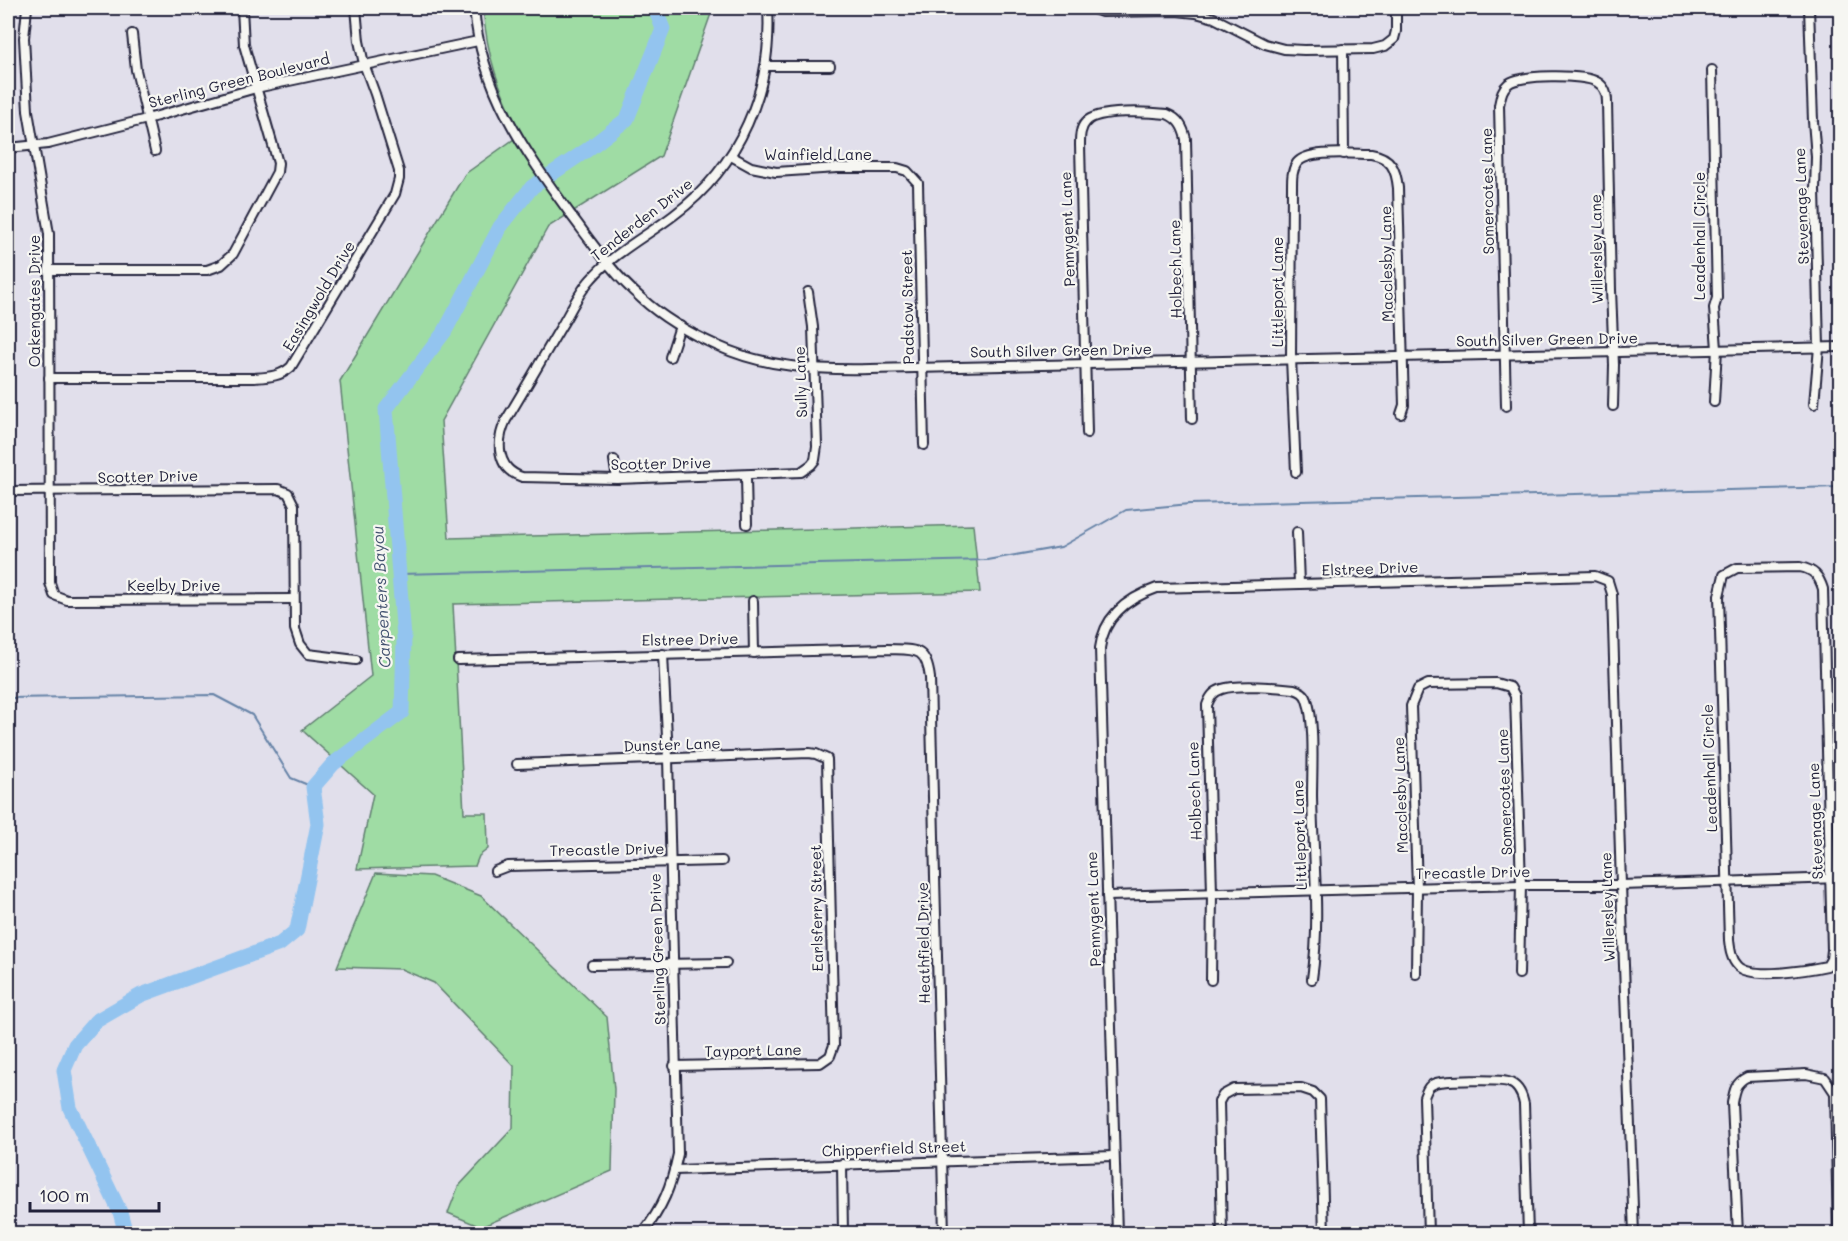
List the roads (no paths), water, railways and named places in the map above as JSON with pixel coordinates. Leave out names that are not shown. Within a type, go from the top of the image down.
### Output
[{"type":"street","name":"Oakengates Drive","points":[[27,8],[24,38],[28,111],[49,234],[50,584],[54,596]]},
{"type":"street","points":[[49,270],[207,270],[221,265],[233,254],[277,172],[278,163],[244,45],[242,8]]},
{"type":"street","name":"Easingwold Drive","points":[[49,378],[253,378],[285,373],[291,367],[395,194],[399,179],[391,144],[364,64],[356,8]]},
{"type":"street","name":"South Silver Green Drive","points":[[474,8],[478,41],[497,98],[523,147],[607,264],[646,303],[680,326],[718,346],[769,362],[814,369],[923,368],[1840,347]]},
{"type":"street","name":"Tenderden Drive","points":[[514,475],[503,463],[501,430],[585,286],[607,264],[692,200],[731,156],[746,129],[757,102],[766,66],[768,8]]},
{"type":"street","points":[[1094,9],[1102,12],[1186,11],[1214,18],[1256,40],[1275,47],[1304,50],[1385,46],[1394,39],[1395,8]]},
{"type":"street","name":"Stevenage Lane","points":[[1809,8],[1816,157],[1819,347],[1814,404]]},
{"type":"street","points":[[132,34],[136,70],[155,151]]},
{"type":"street","name":"Sterling Green Boulevard","points":[[8,148],[35,146],[147,119],[256,88],[478,41]]},
{"type":"street","points":[[1343,49],[1344,154]]},
{"type":"street","points":[[766,66],[830,66]]},
{"type":"street","name":"Leadenhall Circle","points":[[1712,70],[1717,298],[1714,308],[1718,350],[1714,402]]},
{"type":"street","name":"Somercotes Lane","points":[[1506,406],[1499,105],[1501,92],[1509,82],[1521,78],[1578,77],[1591,78],[1600,83],[1606,93]]},
{"type":"street","name":"Willersley Lane","points":[[1606,93],[1614,352],[1613,406]]},
{"type":"street","name":"Pennygent Lane","points":[[1087,433],[1081,133],[1084,123],[1092,117],[1104,114],[1167,114],[1178,121]]},
{"type":"street","name":"Holbech Lane","points":[[1178,121],[1183,127],[1186,140],[1192,418]]},
{"type":"street","name":"Macclesby Lane","points":[[1344,154],[1381,155],[1394,167],[1398,188],[1403,357],[1404,405],[1401,414]]},
{"type":"street","name":"Littleport Lane","points":[[1296,472],[1291,358],[1293,172],[1298,162],[1307,156],[1344,154]]},
{"type":"street","name":"Wainfield Lane","points":[[731,156],[751,167],[776,172],[837,168],[897,168],[907,171]]},
{"type":"street","name":"Padstow Street","points":[[907,171],[918,183],[924,445]]},
{"type":"street","name":"Sully Lane","points":[[807,469],[815,460],[816,454],[813,327],[808,292]]},
{"type":"street","points":[[670,357],[680,326]]},
{"type":"street","points":[[614,460],[617,479]]},
{"type":"street","name":"Scotter Drive","points":[[514,475],[617,479],[746,476],[801,472],[807,469]]},
{"type":"street","points":[[746,476],[747,524]]},
{"type":"street","name":"Scotter Drive","points":[[8,492],[278,489],[288,494],[294,505],[294,599]]},
{"type":"street","points":[[1297,532],[1299,584]]},
{"type":"street","name":"Stevenage Lane","points":[[1724,574],[1737,568],[1800,567],[1818,576],[1822,589],[1833,950],[1827,966],[1804,972],[1750,972],[1739,968],[1734,960]]},
{"type":"street","name":"Leadenhall Circle","points":[[1724,574],[1719,596],[1729,940],[1734,960]]},
{"type":"street","name":"Elstree Drive","points":[[1136,598],[1157,588],[1595,576],[1608,580]]},
{"type":"street","name":"Willersley Lane","points":[[1608,580],[1612,594],[1634,1233]]},
{"type":"street","name":"Keelby Drive","points":[[54,596],[67,600],[294,599]]},
{"type":"street","name":"Pennygent Lane","points":[[1117,1233],[1100,648],[1101,635],[1113,614],[1136,598]]},
{"type":"street","points":[[294,599],[295,630],[300,644],[308,654],[357,660]]},
{"type":"street","points":[[753,601],[754,652]]},
{"type":"street","name":"Elstree Drive","points":[[458,660],[887,649],[915,650],[922,653]]},
{"type":"street","name":"Heathfield Drive","points":[[922,653],[929,666],[930,678],[944,1233]]},
{"type":"street","name":"Sterling Green Drive","points":[[642,1233],[657,1216],[668,1194],[678,1154],[668,758],[663,654]]},
{"type":"street","name":"Macclesby Lane","points":[[1416,974],[1417,888],[1411,706],[1418,689],[1428,684],[1505,684]]},
{"type":"street","name":"Somercotes Lane","points":[[1505,684],[1510,687],[1515,696],[1521,885],[1519,974]]},
{"type":"street","name":"Holbech Lane","points":[[1211,980],[1212,893],[1207,705],[1211,695],[1223,688],[1282,688],[1302,691]]},
{"type":"street","name":"Littleport Lane","points":[[1302,691],[1307,698],[1309,710],[1316,891],[1317,948],[1312,979]]},
{"type":"street","name":"Dunster Lane","points":[[517,764],[809,753],[816,753],[827,759]]},
{"type":"street","name":"Earlsferry Street","points":[[827,759],[834,1046],[830,1056]]},
{"type":"street","name":"Trecastle Drive","points":[[495,871],[508,866],[722,861]]},
{"type":"street","name":"Trecastle Drive","points":[[1107,896],[1840,878]]},
{"type":"street","points":[[592,965],[726,963]]},
{"type":"street","name":"Tayport Lane","points":[[675,1066],[820,1063],[830,1056]]},
{"type":"street","points":[[1738,1233],[1732,1103],[1734,1090],[1739,1082],[1758,1076],[1806,1074],[1825,1078],[1835,1093],[1838,1233]]},
{"type":"street","points":[[1428,1233],[1424,1097],[1428,1088],[1435,1083],[1507,1081],[1517,1087],[1522,1094],[1524,1104],[1528,1233]]},
{"type":"street","points":[[1222,1233],[1219,1102],[1223,1095],[1234,1089],[1301,1088],[1313,1092],[1320,1099],[1324,1233]]},
{"type":"street","name":"Chipperfield Street","points":[[674,1170],[1114,1156]]},
{"type":"street","points":[[842,1164],[843,1233]]},
{"type":"waterway","name":"Carpenters Bayou","points":[[126,1234],[120,1212],[70,1108],[64,1070],[75,1045],[96,1021],[141,995],[280,944],[297,930],[318,824],[313,787],[333,764],[402,712],[404,638],[386,409],[445,331],[500,227],[532,187],[587,150],[627,119],[663,29],[655,8]]},
{"type":"waterway","points":[[399,574],[987,560],[1061,547],[1126,510],[1190,504],[1840,487]]},
{"type":"waterway","points":[[8,698],[214,695],[252,715],[291,778],[313,787]]}]
